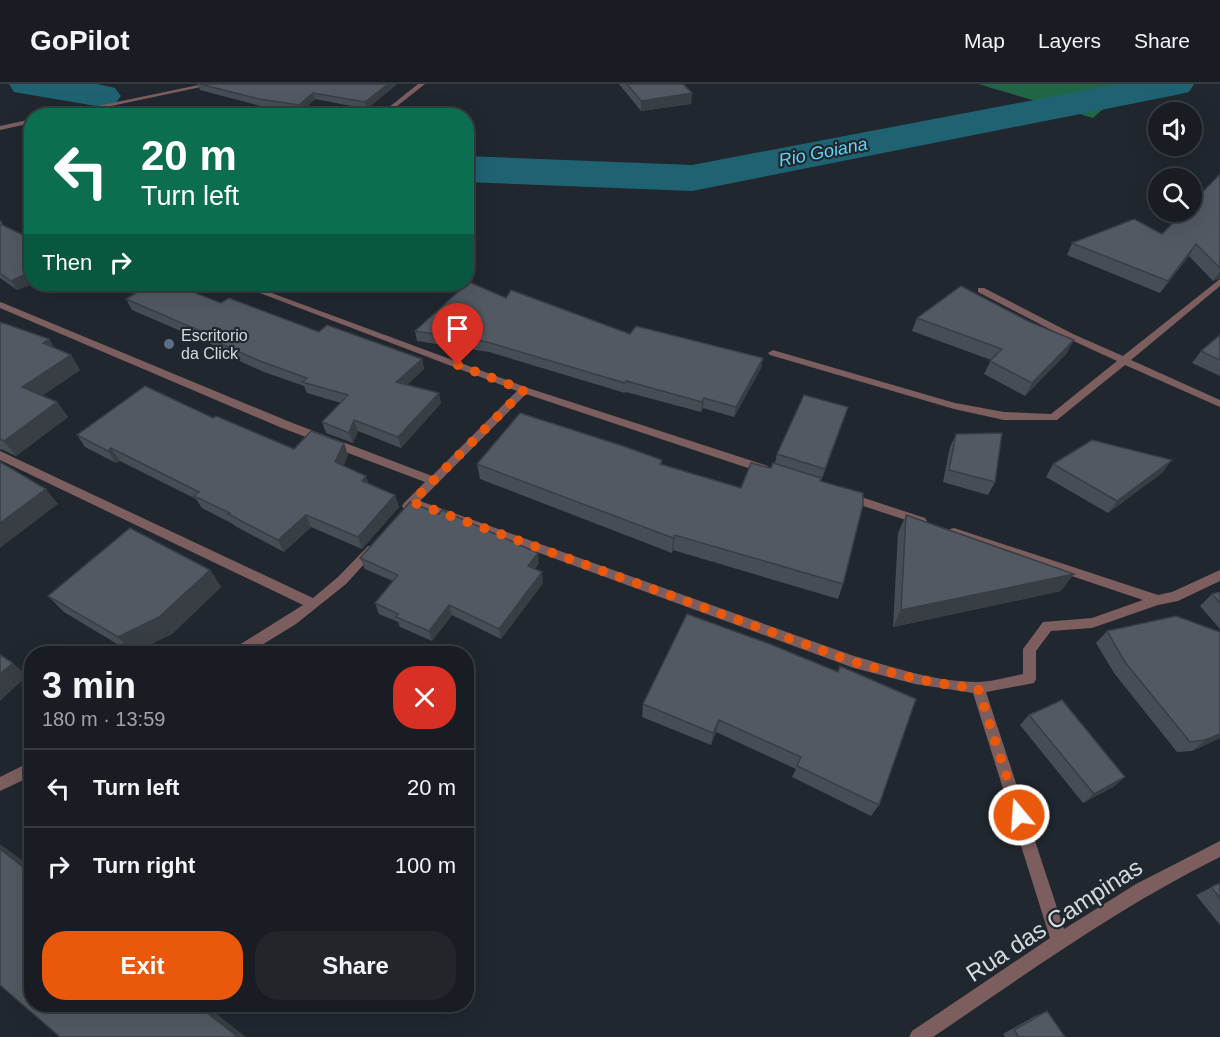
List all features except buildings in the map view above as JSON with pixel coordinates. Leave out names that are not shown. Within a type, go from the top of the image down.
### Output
[{"type":"street","points":[[86,108],[212,84]]},
{"type":"street","points":[[391,108],[422,84]]},
{"type":"street","points":[[0,128],[24,123]]},
{"type":"street","points":[[773,353],[954,406],[1004,416],[1053,418],[1220,282]]},
{"type":"street","points":[[981,290],[1070,336],[1220,404]]},
{"type":"street","points":[[259,291],[524,390],[773,472]]},
{"type":"street","points":[[0,304],[286,425],[432,480]]},
{"type":"street","points":[[397,520],[432,480],[524,390]]},
{"type":"street","points":[[0,455],[314,604]]},
{"type":"street","points":[[841,495],[1158,600]]},
{"type":"street","points":[[412,502],[854,662],[947,686],[978,688],[1029,678],[1030,650],[1048,626],[1092,623],[1158,600],[1174,597],[1220,575]]},
{"type":"street","points":[[250,646],[291,622],[314,604],[382,538]]},
{"type":"street","points":[[978,688],[1060,942]]},
{"type":"street","points":[[0,784],[24,772]]},
{"type":"street","name":"Rua das Campinas","points":[[918,1037],[1121,902],[1220,849]]},
{"type":"green space","points":[[978,84],[1131,84],[1093,118]]},
{"type":"waterway","name":"Rio Goiana","points":[[27,84],[102,96]]},
{"type":"waterway","name":"Rio Goiana","points":[[474,169],[692,178],[1176,84]]},
{"type":"place","name":"Escritorio da Click","points":[[169,344]]},
{"type":"route","points":[[458,365],[524,390],[412,502],[854,662],[918,680],[947,686],[978,688],[1019,815]]}]
